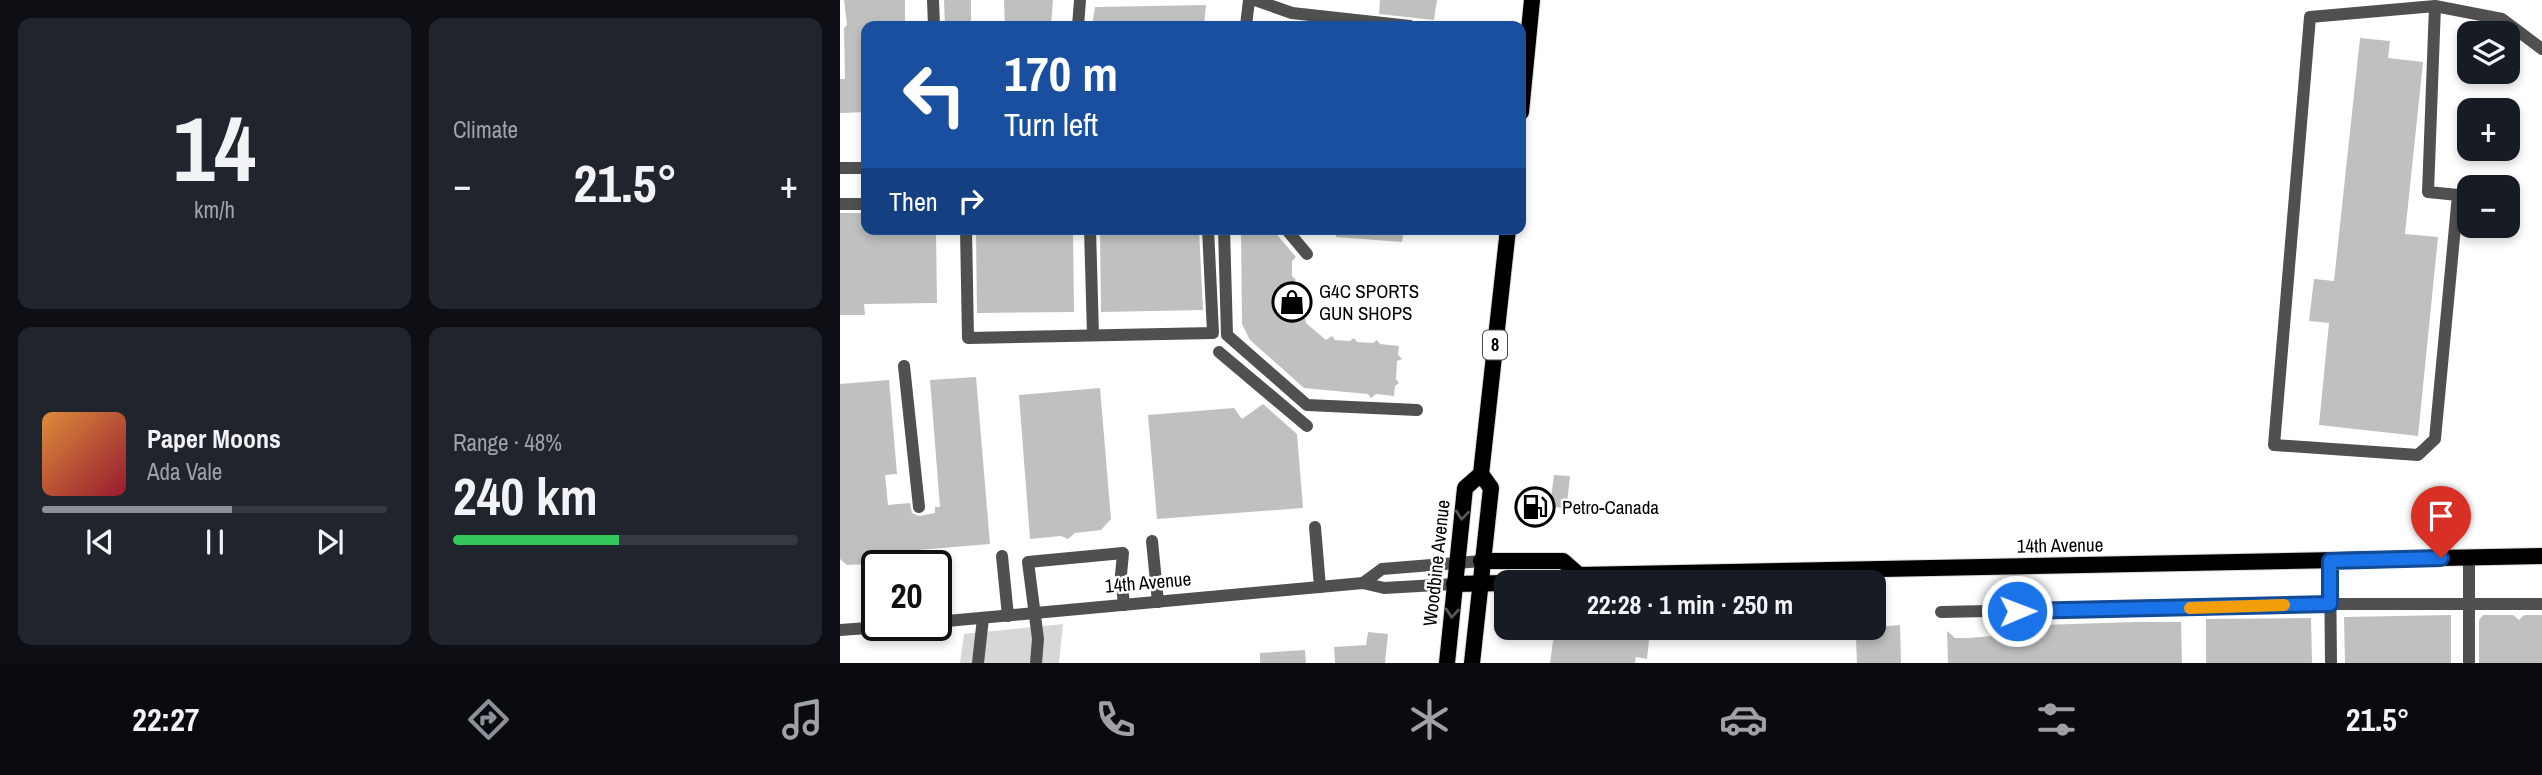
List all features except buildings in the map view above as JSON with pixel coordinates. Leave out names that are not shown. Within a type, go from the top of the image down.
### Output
[{"type":"main road","points":[[1526,61],[1532,0]]},
{"type":"main road","name":"Woodbine Avenue","points":[[1472,663],[1491,488],[1481,474],[1507,235]]},
{"type":"main road","name":"Woodbine Avenue","points":[[1447,663],[1465,488],[1481,474]]},
{"type":"main road","name":"14th Avenue","points":[[1847,570],[2542,556]]},
{"type":"main road","name":"14th Avenue","points":[[1482,561],[1563,561],[1573,570]]},
{"type":"main road","name":"14th Avenue","points":[[1454,584],[1494,583]]},
{"type":"street","points":[[926,0],[926,21]]},
{"type":"street","points":[[933,0],[933,21]]},
{"type":"street","points":[[1078,21],[1080,0]]},
{"type":"street","points":[[1247,21],[1249,0]]},
{"type":"street","points":[[1255,0],[1292,13],[1365,21]]},
{"type":"street","points":[[2435,6],[2428,192],[2458,195],[2435,439],[2418,455],[2274,445],[2310,17],[2435,6],[2502,19],[2542,49]]},
{"type":"street","points":[[840,168],[861,168]]},
{"type":"street","points":[[840,204],[861,204]]},
{"type":"street","points":[[966,235],[968,338],[1213,333],[1208,235]]},
{"type":"street","points":[[1090,235],[1093,335]]},
{"type":"street","points":[[1224,235],[1227,335],[1307,405],[1418,410]]},
{"type":"street","points":[[1291,235],[1307,254]]},
{"type":"street","points":[[1219,352],[1307,426]]},
{"type":"street","points":[[904,366],[919,507]]},
{"type":"street","points":[[1315,527],[1320,587]]},
{"type":"street","points":[[1153,541],[1158,602]]},
{"type":"street","points":[[1036,663],[1038,639],[1028,562],[1123,553],[1121,575],[1124,605]]},
{"type":"street","points":[[1002,556],[1008,616]]},
{"type":"street","points":[[2469,558],[2469,663]]},
{"type":"street","name":"14th Avenue","points":[[1363,583],[1382,569],[1482,561]]},
{"type":"street","points":[[2330,561],[2331,663]]},
{"type":"street","name":"14th Avenue","points":[[952,621],[1363,583],[1384,588],[1454,584]]},
{"type":"street","points":[[1941,612],[2330,604],[2542,604]]},
{"type":"street","points":[[978,663],[983,618]]},
{"type":"street","points":[[840,630],[861,628]]},
{"type":"shaded area","points":[[1063,624],[1059,663],[960,663],[964,634]]},
{"type":"slow traffic","points":[[2190,608],[2284,605]]},
{"type":"place","name":"G4C SPORTS GUN SHOPS","points":[[1292,302]]},
{"type":"place","name":"Petro-Canada","points":[[1535,507]]},
{"type":"route","points":[[2017,611],[2330,604],[2330,561],[2441,558]]}]
